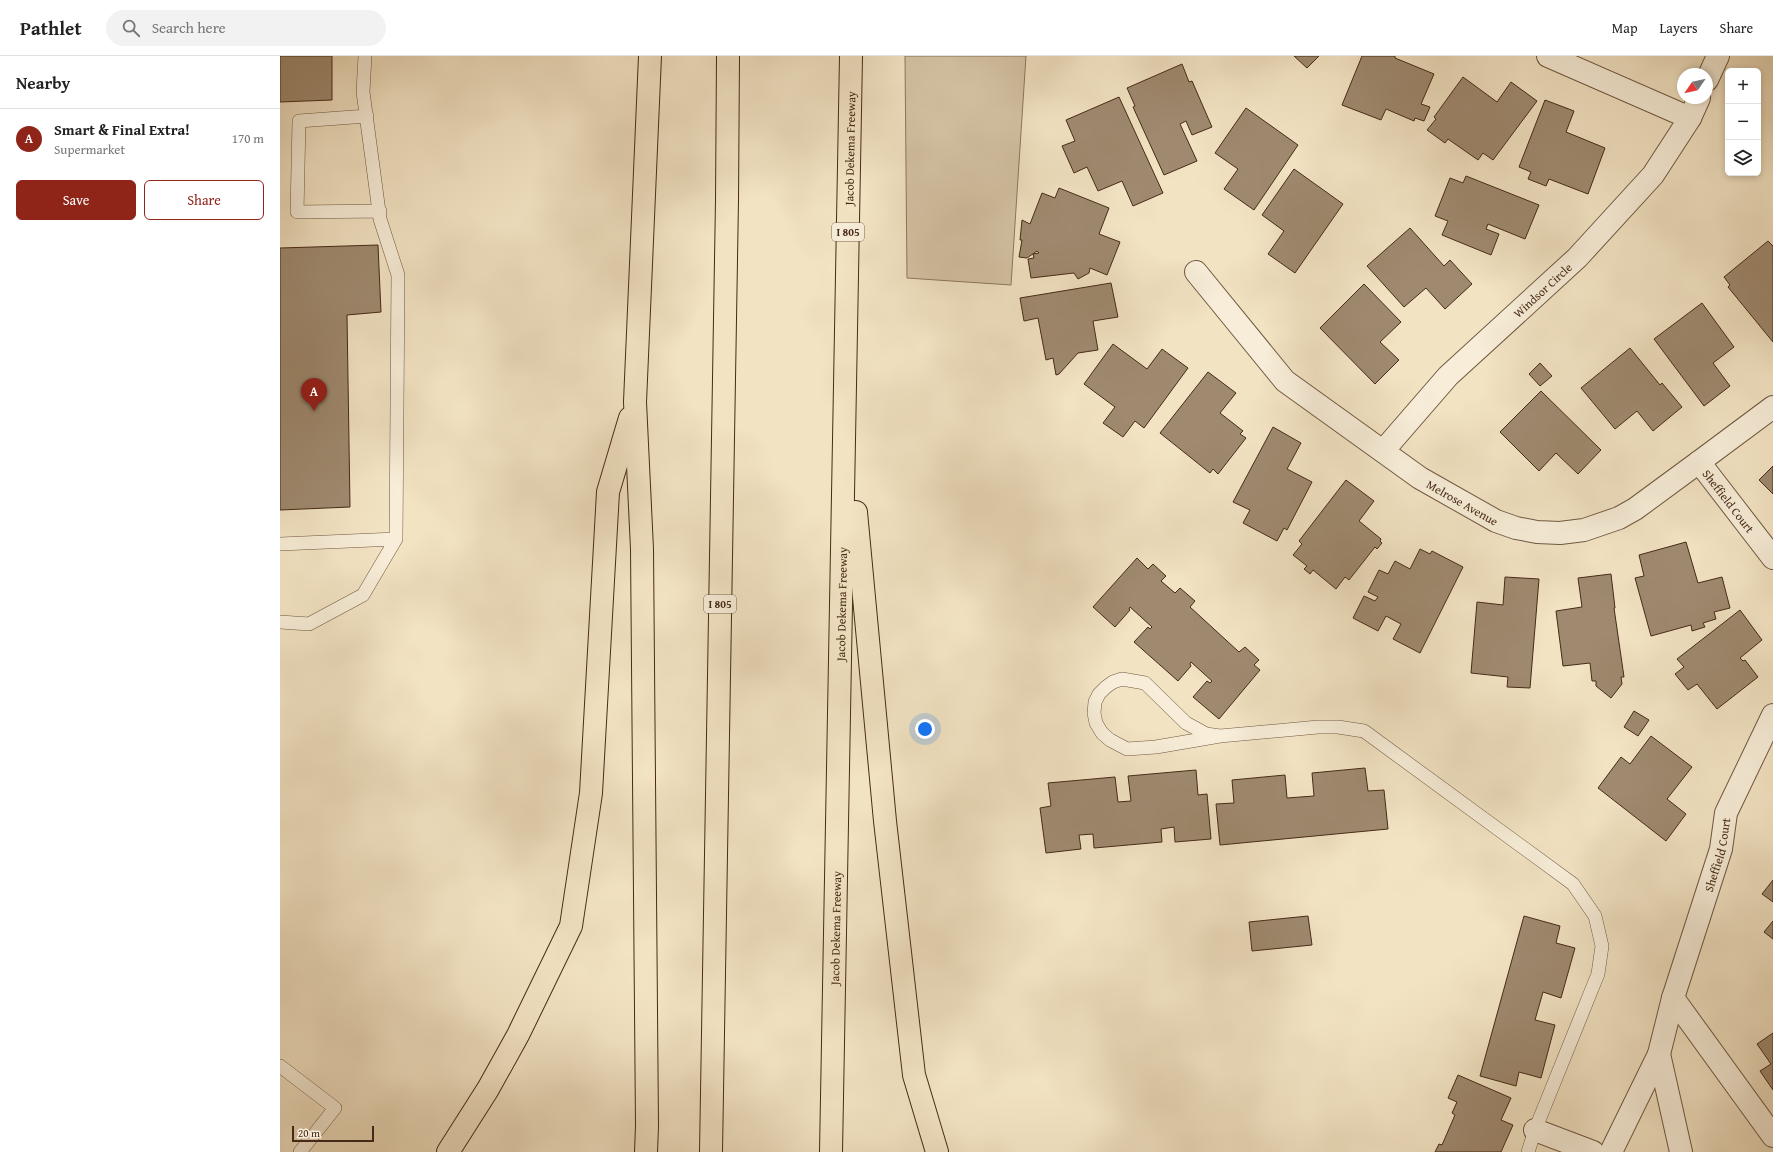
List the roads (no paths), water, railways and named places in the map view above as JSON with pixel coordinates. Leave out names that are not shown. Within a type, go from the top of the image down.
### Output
[{"type":"highway","points":[[646,1152],[647,1110],[642,548],[635,402],[650,56]]},
{"type":"highway","name":"I 805","points":[[711,1152],[727,208],[728,56]]},
{"type":"highway","name":"Jacob Dekema Freeway","points":[[831,1152],[846,409],[851,56]]},
{"type":"highway","points":[[448,1152],[488,1089],[518,1035],[571,926],[591,793],[608,492],[635,402]]},
{"type":"highway","points":[[846,409],[885,821],[914,1075],[936,1152]]},
{"type":"street","points":[[1548,56],[1690,118]]},
{"type":"street","points":[[1712,68],[1718,56]]},
{"type":"street","name":"Windsor Circle","points":[[1383,451],[1448,376],[1582,252],[1653,175],[1690,118],[1696,104]]},
{"type":"street","name":"Melrose Avenue","points":[[1196,272],[1285,380],[1420,478],[1496,521],[1516,528],[1530,531],[1560,533],[1584,530],[1619,518],[1635,509],[1773,406]]},
{"type":"street","name":"Sheffield Court","points":[[1699,462],[1773,558]]},
{"type":"street","name":"Sheffield Court","points":[[1611,1152],[1659,1054],[1673,998],[1720,849],[1726,813],[1773,715]]},
{"type":"street","points":[[1673,998],[1773,1136]]},
{"type":"street","name":"Sheffield Court","points":[[1659,1054],[1681,1152]]},
{"type":"street","points":[[1535,1130],[1593,1152]]},
{"type":"lane","points":[[280,622],[309,624],[363,595],[396,539],[398,275],[380,219],[363,92],[365,56]]},
{"type":"lane","points":[[367,116],[299,121],[297,212],[380,211]]},
{"type":"lane","points":[[280,544],[396,539]]},
{"type":"lane","points":[[1220,736],[1206,734],[1186,723],[1145,683],[1122,680],[1113,682],[1102,690],[1095,702],[1094,713],[1096,723],[1102,733],[1110,740],[1127,749],[1156,747],[1220,736],[1318,727],[1338,727],[1364,731],[1573,884],[1594,916],[1602,946],[1598,974],[1535,1130],[1528,1152]]},
{"type":"lane","points":[[280,1066],[334,1108],[300,1152]]},
{"type":"place","name":"Smart & Final Extra!","points":[[314,411]]}]
